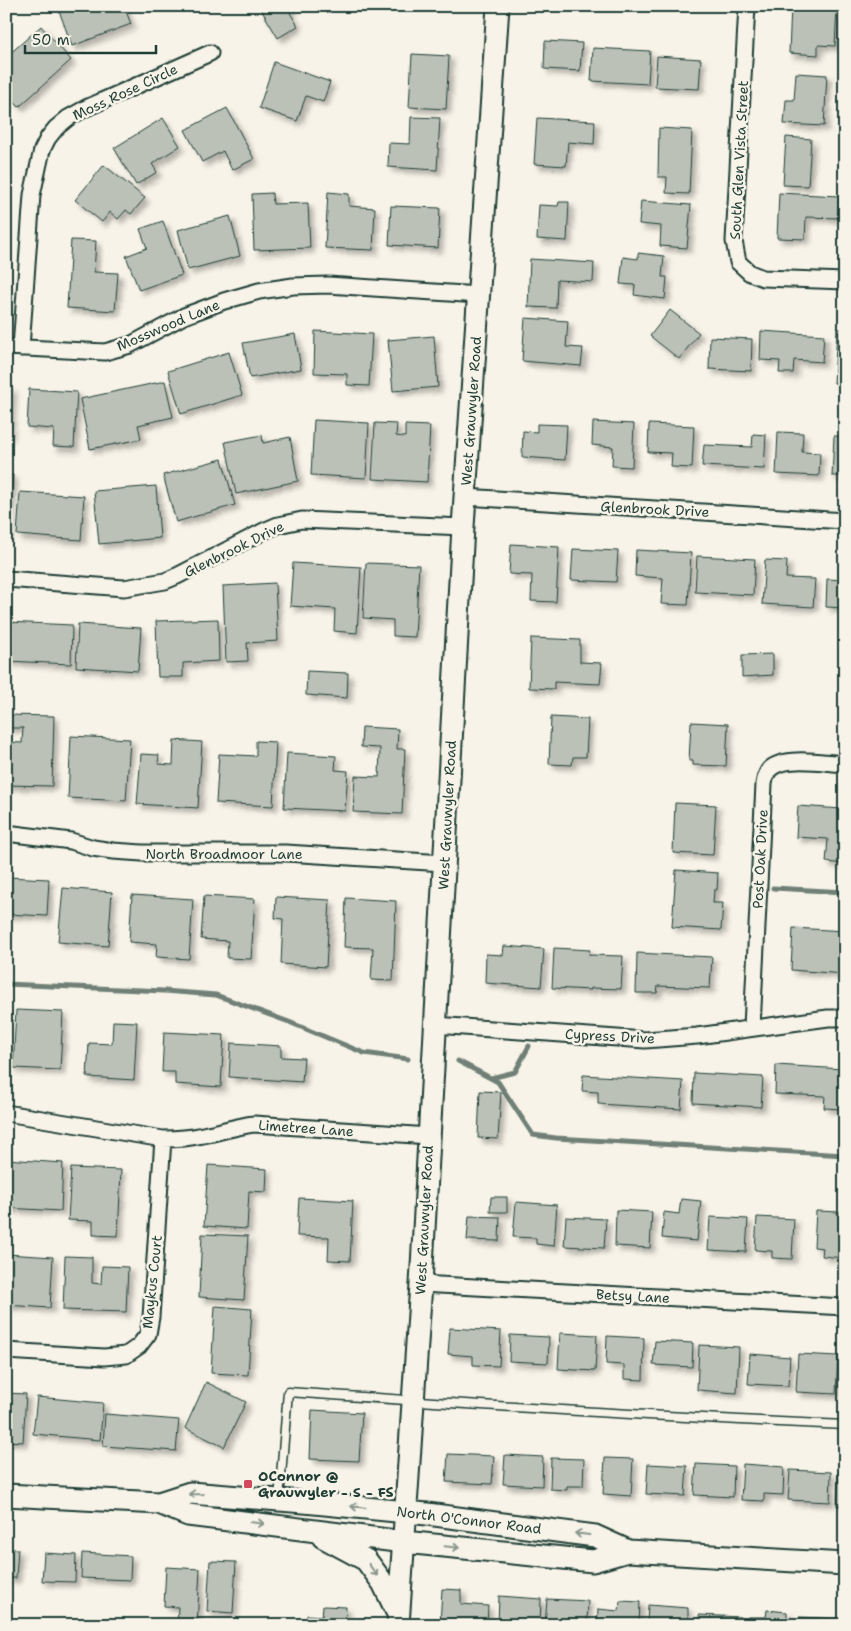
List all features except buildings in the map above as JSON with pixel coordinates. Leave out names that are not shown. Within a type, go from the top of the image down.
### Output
[{"type":"main road","name":"West Grauwyler Road","points":[[398,1620],[421,1284],[463,527],[490,155],[498,6]]},
{"type":"main road","name":"North O'Connor Road","points":[[6,1495],[159,1503],[190,1494],[279,1500],[406,1512],[595,1536],[628,1551]]},
{"type":"main road","name":"North O'Connor Road","points":[[159,1503],[188,1515],[404,1542],[593,1561],[628,1551],[845,1564]]},
{"type":"main road","points":[[302,1529],[333,1542],[366,1560],[383,1584],[398,1620]]},
{"type":"street","name":"South Glen Vista Street","points":[[747,6],[734,241],[738,262],[750,273],[763,278],[845,281]]},
{"type":"street","name":"Moss Rose Circle","points":[[13,348],[32,194],[42,150],[48,138],[68,118],[86,108],[210,53]]},
{"type":"street","name":"Mosswood Lane","points":[[13,348],[105,352],[130,345],[184,316],[224,301],[260,291],[293,286],[328,285],[479,295]]},
{"type":"street","name":"Glenbrook Drive","points":[[465,497],[845,521]]},
{"type":"street","name":"Glenbrook Drive","points":[[6,580],[124,588],[165,580],[177,576],[264,531],[278,525],[302,520],[463,527]]},
{"type":"street","name":"Post Oak Drive","points":[[752,1027],[765,776],[775,765],[784,762],[845,764]]},
{"type":"street","name":"North Broadmoor Lane","points":[[6,833],[71,841],[93,848],[113,851],[142,853],[286,853],[444,863]]},
{"type":"street","name":"Cypress Drive","points":[[435,1025],[645,1040],[698,1036],[752,1027],[828,1018],[845,1018]]},
{"type":"street","name":"Limetree Lane","points":[[6,1114],[163,1140],[204,1135],[254,1124],[429,1136]]},
{"type":"street","name":"Maykus Court","points":[[6,1351],[104,1357],[126,1355],[139,1346],[148,1334],[151,1317],[163,1140]]},
{"type":"street","name":"Betsy Lane","points":[[421,1284],[845,1307]]},
{"type":"lane","points":[[279,1500],[288,1392],[717,1420],[845,1425]]},
{"type":"waterway","points":[[773,888],[845,892]]},
{"type":"waterway","points":[[6,984],[216,995],[364,1053],[408,1059]]},
{"type":"waterway","points":[[491,1078],[515,1072],[529,1046]]},
{"type":"waterway","points":[[458,1061],[498,1082],[533,1135],[556,1138],[845,1155]]},
{"type":"place","name":"OConnor @ Grauwyler - S - FS","points":[[248,1484]]}]
